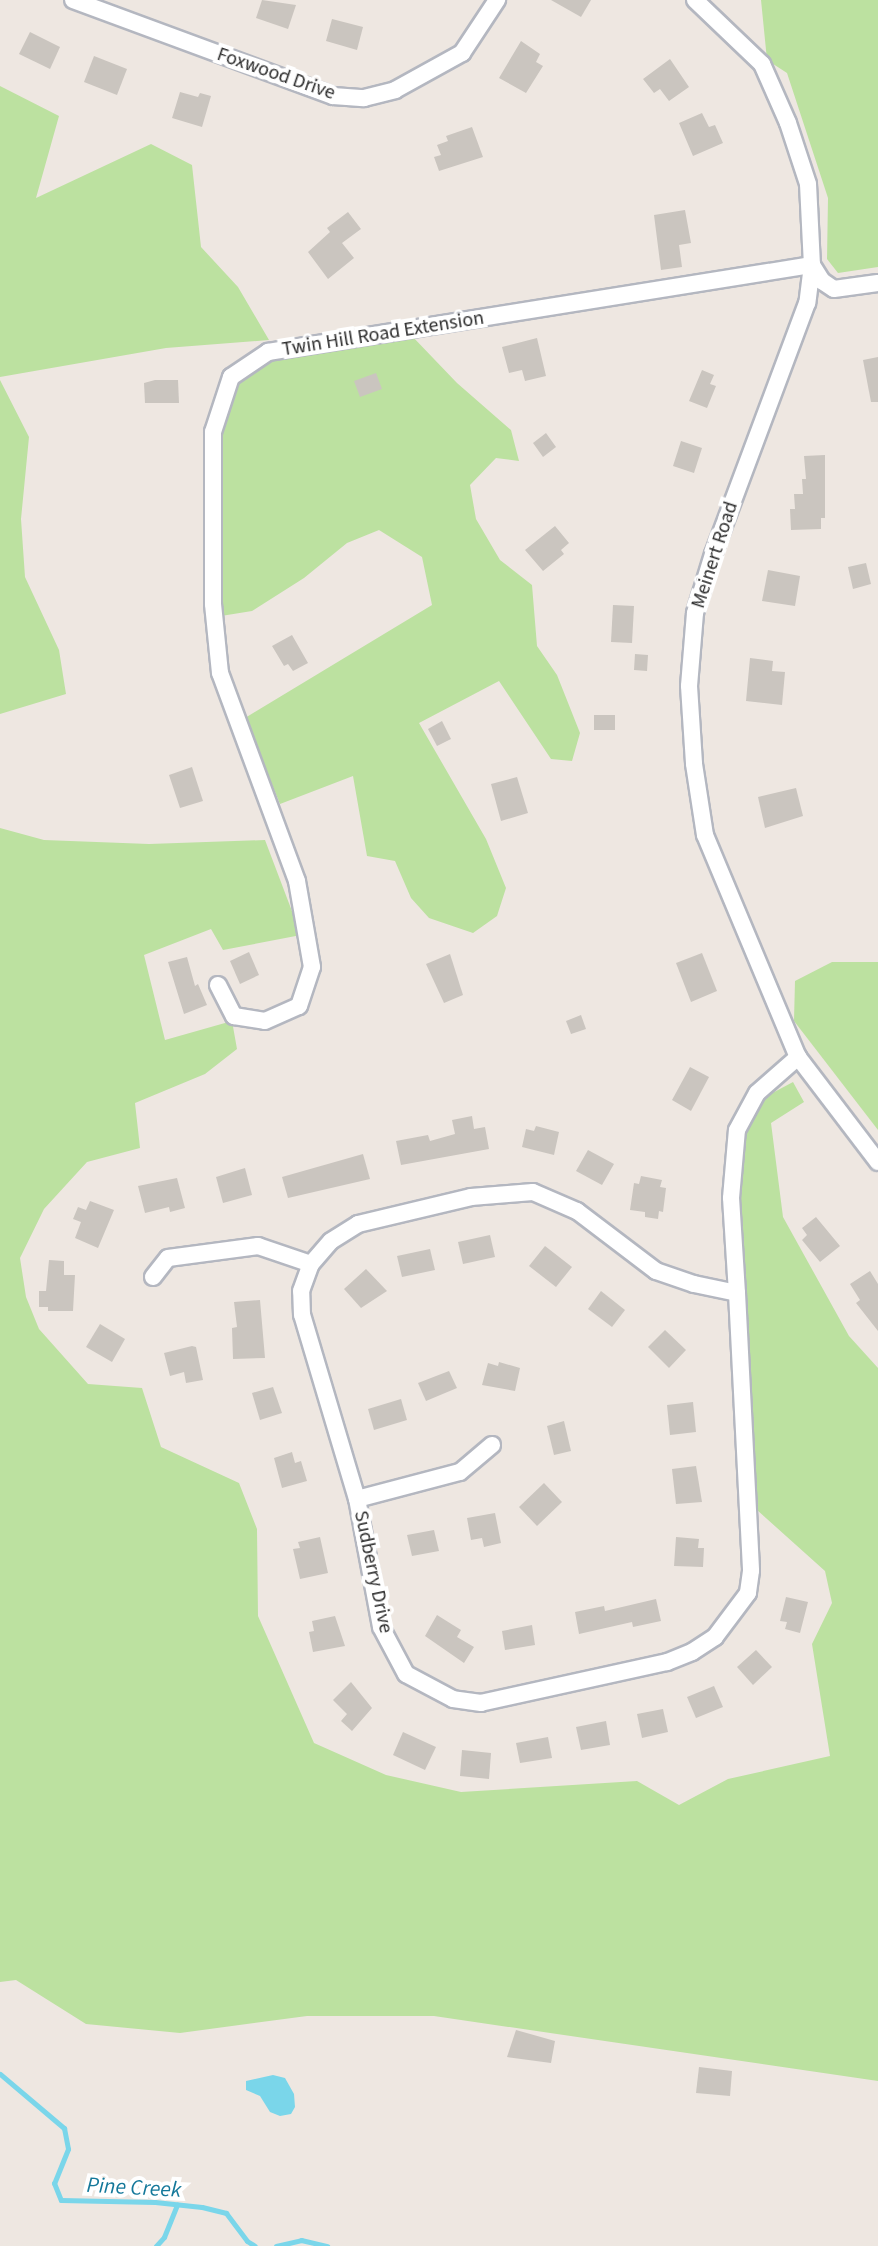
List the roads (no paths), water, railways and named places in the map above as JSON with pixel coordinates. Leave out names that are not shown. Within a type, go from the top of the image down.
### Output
[{"type":"street","name":"Foxwood Drive","points":[[73,0],[333,96],[364,98],[395,90],[462,53],[497,0]]},
{"type":"street","name":"Meinert Road","points":[[695,0],[762,64],[788,123],[808,184],[812,265],[807,303],[713,554],[695,613],[689,686],[694,764],[705,835],[798,1057],[878,1162]]},
{"type":"street","points":[[812,265],[822,281],[834,289],[878,283]]},
{"type":"street","name":"Twin Hill Road Extension","points":[[218,985],[234,1016],[265,1021],[299,1006],[312,967],[297,881],[220,673],[213,604],[213,432],[231,377],[268,352],[812,265]]},
{"type":"street","name":"Sudberry Drive","points":[[311,1264],[301,1291],[302,1315],[357,1499],[381,1627],[391,1651],[406,1674],[453,1699],[481,1703],[667,1662],[692,1652],[715,1637],[748,1593],[751,1571],[731,1198],[737,1130],[757,1093],[798,1057]]},
{"type":"street","points":[[153,1277],[168,1258],[258,1246],[311,1264],[331,1241],[358,1224],[471,1197],[533,1192],[577,1211],[656,1271],[694,1284],[737,1293]]},
{"type":"street","points":[[357,1499],[460,1472],[492,1445]]},
{"type":"water","points":[[273,2075],[285,2078],[294,2094],[295,2107],[291,2114],[280,2116],[270,2112],[260,2096],[246,2090],[246,2081]]},
{"type":"waterway","name":"Pine Creek","points":[[0,2074],[64,2128],[68,2149],[54,2183],[61,2200],[155,2202],[202,2207],[226,2213],[247,2241],[255,2246]]},
{"type":"waterway","points":[[156,2246],[164,2237],[177,2204]]},
{"type":"waterway","name":"Pine Creek","points":[[276,2246],[301,2240],[327,2246]]}]
